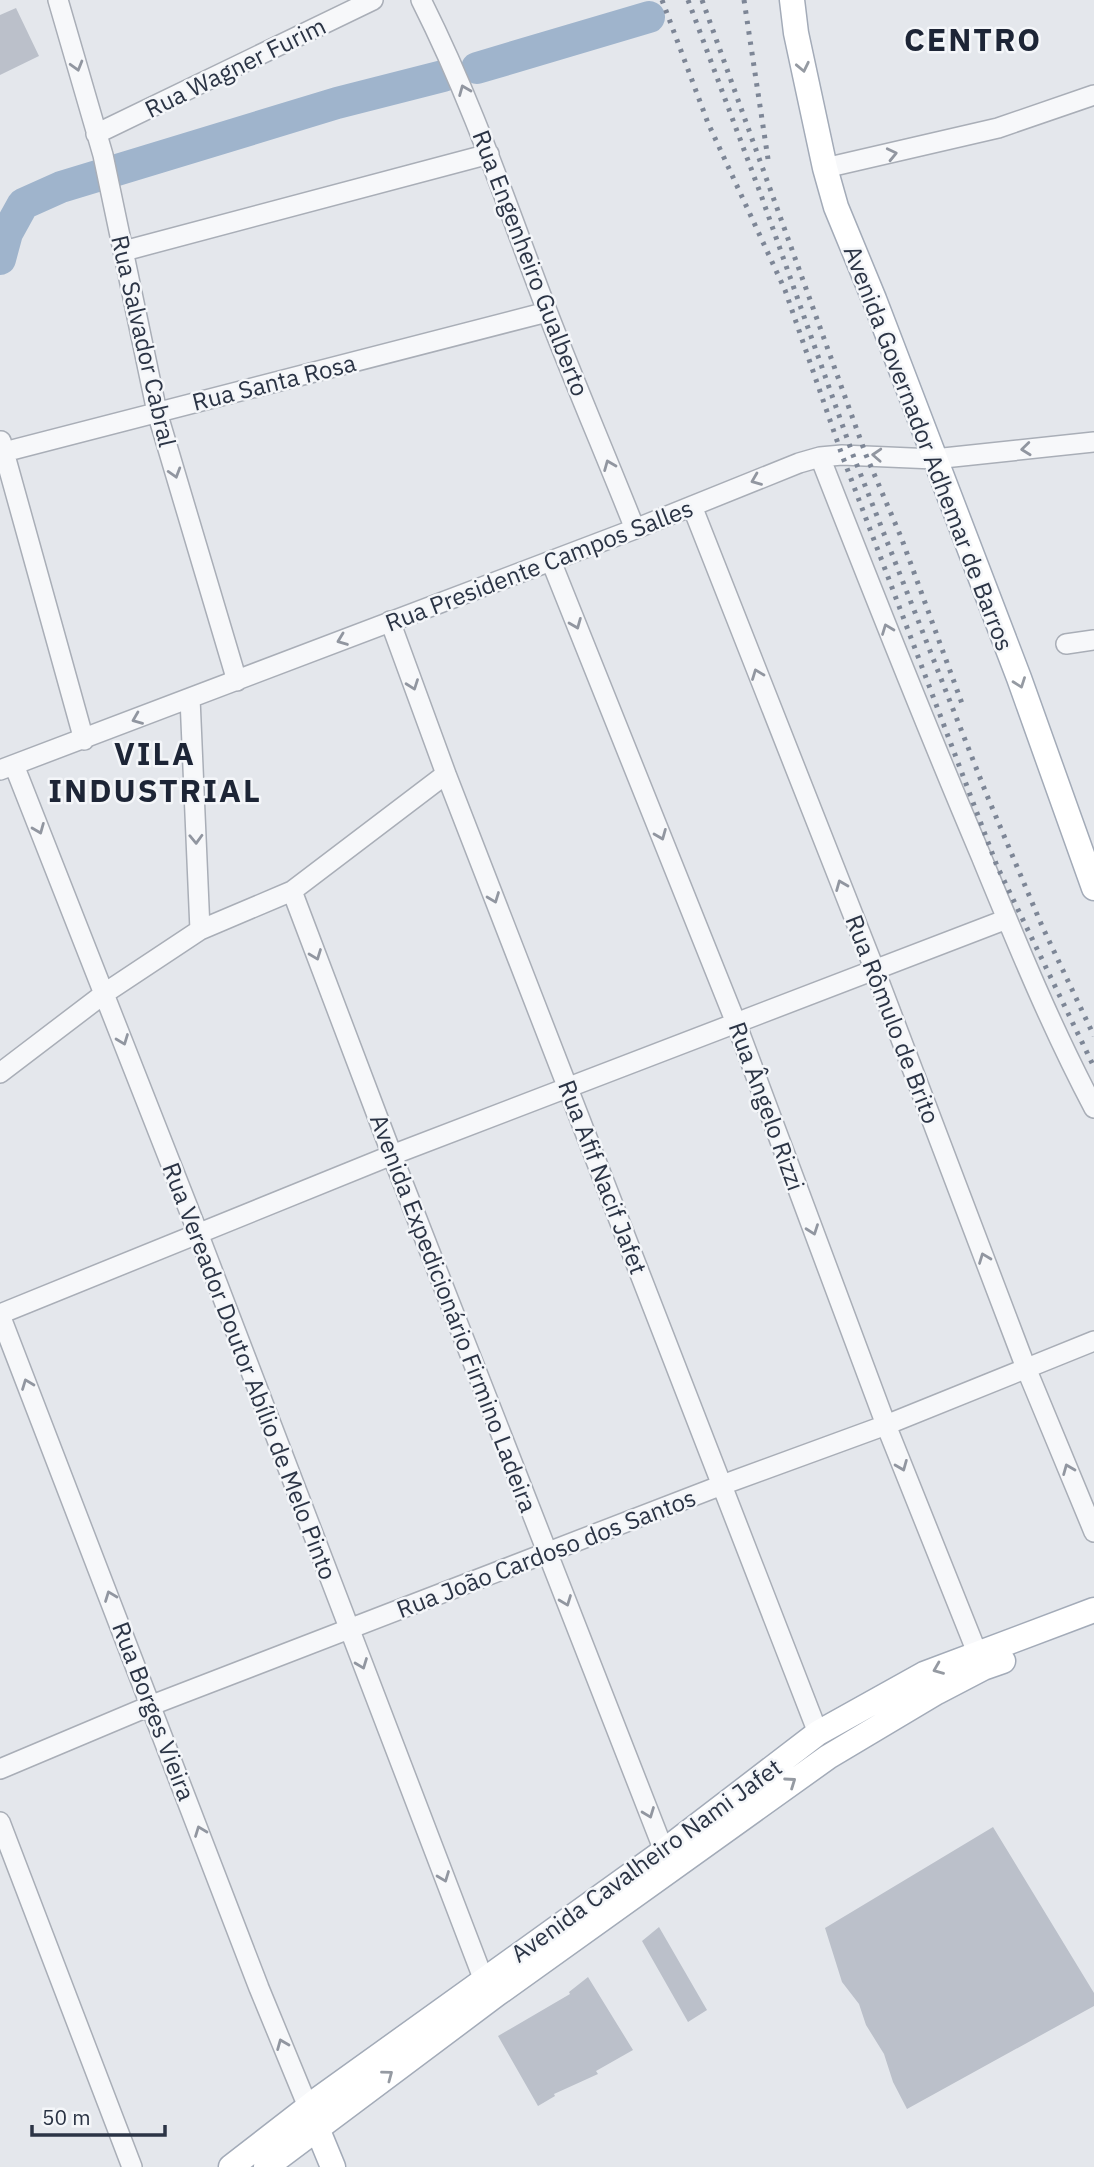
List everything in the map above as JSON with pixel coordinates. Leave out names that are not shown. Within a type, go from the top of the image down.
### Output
[{"type":"main road","name":"Avenida Governador Adhemar de Barros","points":[[792,0],[796,33],[825,168],[845,232],[874,299],[1019,678],[1094,888]]},
{"type":"main road","name":"Avenida Cavalheiro Nami Jafet","points":[[259,2164],[483,1978],[981,1661],[1094,1610]]},
{"type":"main road","name":"Avenida Cavalheiro Nami Jafet","points":[[313,2117],[497,1994],[670,1858],[818,1732],[924,1674],[981,1661],[1094,1627]]},
{"type":"main road","points":[[313,2117],[333,2167]]},
{"type":"street","name":"Rua Salvador Cabral","points":[[58,0],[103,155],[157,412],[237,681]]},
{"type":"street","name":"Rua Wagner Furim","points":[[96,134],[373,0]]},
{"type":"street","name":"Rua Engenheiro Gualberto","points":[[421,0],[452,61],[547,312],[635,529]]},
{"type":"street","points":[[825,168],[998,128],[1094,95]]},
{"type":"street","points":[[124,251],[489,154]]},
{"type":"street","name":"Rua Santa Rosa","points":[[1,448],[157,412],[547,312]]},
{"type":"street","name":"Rua Presidente Campos Salles","points":[[7,768],[635,529],[799,463],[820,457],[866,455],[934,459],[1094,442]]},
{"type":"street","points":[[1,448],[84,740]]},
{"type":"street","points":[[820,457],[912,692],[1007,919],[1071,1065],[1094,1108]]},
{"type":"street","name":"Rua Rômulo de Brito","points":[[692,506],[874,968],[1026,1368],[1094,1532]]},
{"type":"street","name":"Rua Ângelo Rizzi","points":[[551,561],[736,1023],[886,1425],[981,1661]]},
{"type":"street","name":"Rua Afif Nacif Jafet","points":[[390,621],[446,774],[818,1732]]},
{"type":"street","points":[[1066,643],[1094,640]]},
{"type":"street","points":[[190,698],[200,930]]},
{"type":"street","name":"Rua Vereador Doutor Abílio de Melo Pinto","points":[[7,768],[105,993],[483,1978]]},
{"type":"street","points":[[0,1073],[105,993],[200,930],[292,891],[446,774]]},
{"type":"street","name":"Avenida Expedicionário Firmino Ladeira","points":[[292,891],[392,1155],[670,1858]]},
{"type":"street","points":[[0,1314],[392,1155],[1007,919]]},
{"type":"street","name":"Rua Borges Vieira","points":[[0,1314],[259,1988],[313,2117]]},
{"type":"street","name":"Rua João Cardoso dos Santos","points":[[0,1769],[152,1705],[722,1485],[886,1425],[1094,1341]]},
{"type":"street","points":[[0,1822],[132,2167]]},
{"type":"building","points":[[16,8],[39,56],[0,75],[0,15]]},
{"type":"building","points":[[993,1827],[1094,1993],[1094,2006],[907,2109],[893,2082],[884,2054],[866,2025],[859,2004],[842,1982],[825,1928]]},
{"type":"building","points":[[659,1927],[707,2010],[688,2022],[642,1941]]},
{"type":"building","points":[[588,1977],[633,2050],[596,2071],[598,2074],[554,2094],[555,2096],[538,2106],[498,2036],[570,1994],[569,1992]]},
{"type":"waterway","points":[[477,68],[649,17]]},
{"type":"waterway","points":[[0,259],[7,233],[23,204],[61,187],[337,103],[443,76]]},
{"type":"railway","points":[[662,0],[708,123],[785,290],[842,455],[997,866],[1094,1067]]},
{"type":"railway","points":[[688,0],[761,195],[853,455],[986,793],[1042,926],[1094,1036]]},
{"type":"railway","points":[[702,0],[866,455],[901,537],[964,709]]},
{"type":"railway","points":[[744,0],[768,159]]},
{"type":"district","name":"CENTRO","points":[[973,39]]},
{"type":"district","name":"VILA INDUSTRIAL","points":[[155,772]]}]
